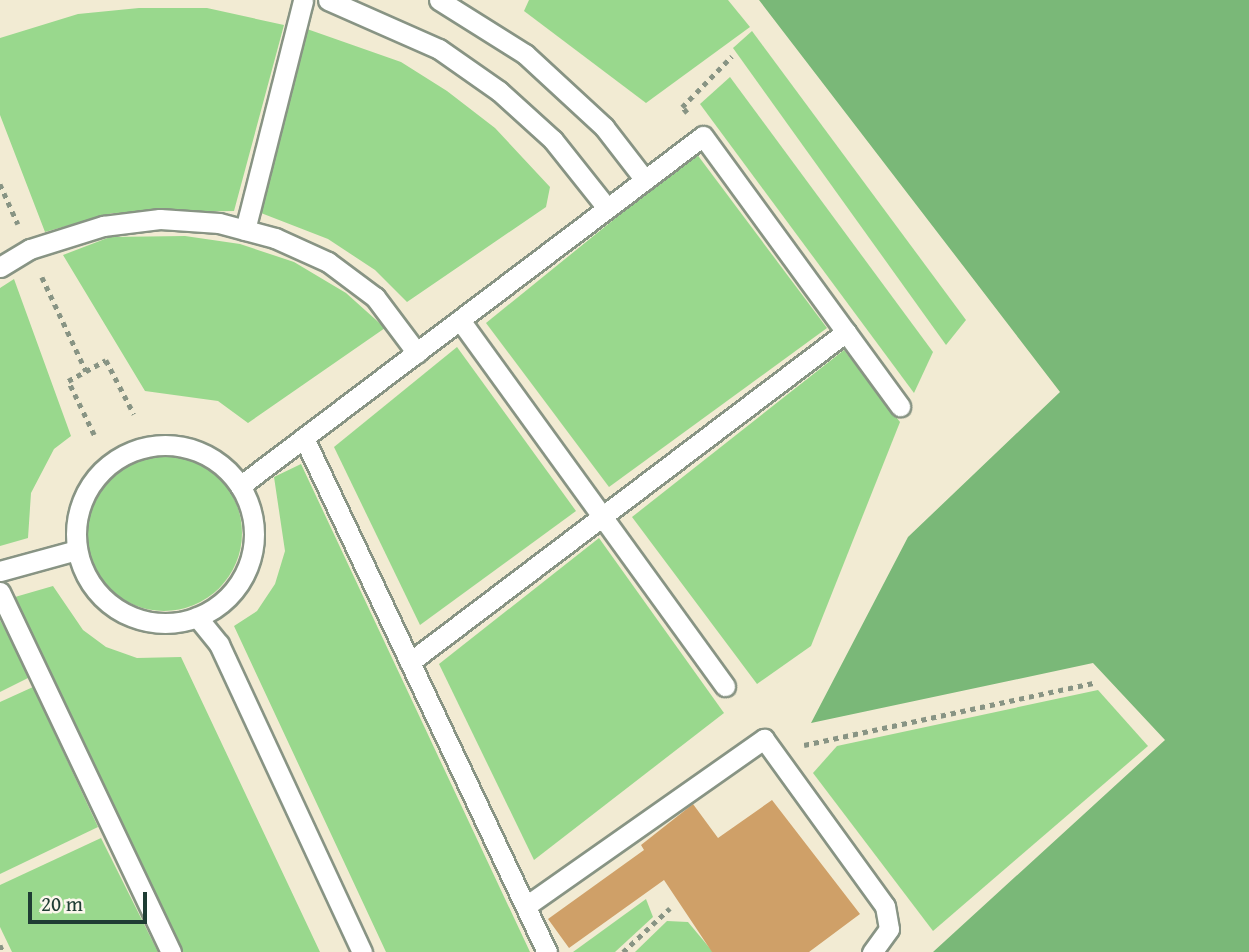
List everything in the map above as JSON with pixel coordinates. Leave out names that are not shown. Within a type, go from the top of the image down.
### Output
[{"type":"lane","points":[[245,230],[303,0]]},
{"type":"lane","points":[[328,0],[439,49],[499,91],[553,140],[607,208]]},
{"type":"lane","points":[[439,0],[525,54],[604,127],[645,180]]},
{"type":"lane","points":[[240,486],[703,136],[900,406]]},
{"type":"lane","points":[[0,267],[30,249],[103,226],[160,219],[245,230],[328,262],[374,297],[417,353]]},
{"type":"lane","points":[[460,320],[725,686]]},
{"type":"lane","points":[[410,662],[846,332]]},
{"type":"lane","points":[[304,438],[547,952]]},
{"type":"lane","points":[[154,446],[187,447],[217,463],[240,486],[254,528],[245,572],[216,606],[197,617],[145,621],[121,611],[85,575],[77,550],[85,496],[122,455],[154,446]]},
{"type":"lane","points":[[0,572],[77,550]]},
{"type":"lane","points":[[0,592],[171,952]]},
{"type":"lane","points":[[197,617],[219,644],[362,952]]},
{"type":"lane","points":[[526,906],[764,739],[885,906],[889,929],[872,952]]},
{"type":"path","points":[[682,107],[732,56]]},
{"type":"path","points":[[94,435],[68,381],[106,360],[134,414]]},
{"type":"path","points":[[773,752],[1094,683]]},
{"type":"path","points":[[623,952],[670,908]]},
{"type":"path","points":[[0,945],[4,952]]},
{"type":"green space","points":[[529,0],[728,0],[750,27],[646,103],[524,11]]},
{"type":"green space","points":[[759,0],[1249,0],[1249,952],[933,952],[1165,740],[1093,663],[811,723],[908,537],[1060,392]]},
{"type":"green space","points":[[139,8],[207,8],[284,25],[234,211],[113,213],[45,232],[0,115],[0,38],[78,14]]},
{"type":"green space","points":[[307,29],[401,62],[447,91],[495,128],[550,187],[546,207],[407,302],[375,270],[328,239],[261,213]]},
{"type":"green space","points":[[752,31],[966,320],[946,345],[733,48]]},
{"type":"green space","points":[[730,77],[933,352],[914,393],[700,104]]},
{"type":"green space","points":[[696,153],[827,328],[609,487],[486,323]]},
{"type":"green space","points":[[185,236],[240,244],[294,262],[346,293],[385,328],[248,423],[218,401],[145,391],[63,255],[110,237]]},
{"type":"green space","points":[[14,279],[71,436],[54,449],[31,493],[28,538],[0,546],[0,288]]},
{"type":"green space","points":[[457,347],[576,511],[420,625],[334,447]]},
{"type":"green space","points":[[844,350],[900,422],[811,646],[757,684],[632,517]]},
{"type":"green space","points":[[164,455],[194,461],[219,478],[236,503],[242,533],[236,563],[219,588],[194,605],[164,611],[134,605],[109,588],[92,563],[86,533],[92,503],[109,478],[134,461]]},
{"type":"green space","points":[[301,464],[530,952],[386,952],[234,626],[257,611],[275,584],[285,551],[274,477]]},
{"type":"green space","points":[[599,538],[724,713],[534,860],[439,664]]},
{"type":"green space","points":[[53,586],[83,630],[106,647],[137,658],[181,657],[320,952],[183,952],[15,597]]},
{"type":"green space","points":[[0,620],[30,677],[0,692]]},
{"type":"green space","points":[[33,687],[98,827],[0,874],[0,702]]},
{"type":"green space","points":[[1098,690],[1148,746],[933,931],[813,773],[837,746]]},
{"type":"green space","points":[[101,838],[158,952],[12,952],[0,927],[0,885]]},
{"type":"green space","points":[[646,899],[653,917],[615,952],[573,952]]},
{"type":"green space","points":[[667,921],[688,922],[713,952],[635,952]]},
{"type":"building","points":[[772,800],[860,914],[809,952],[712,952],[664,880],[569,948],[548,919],[644,850],[641,845],[693,804],[718,838]]}]
